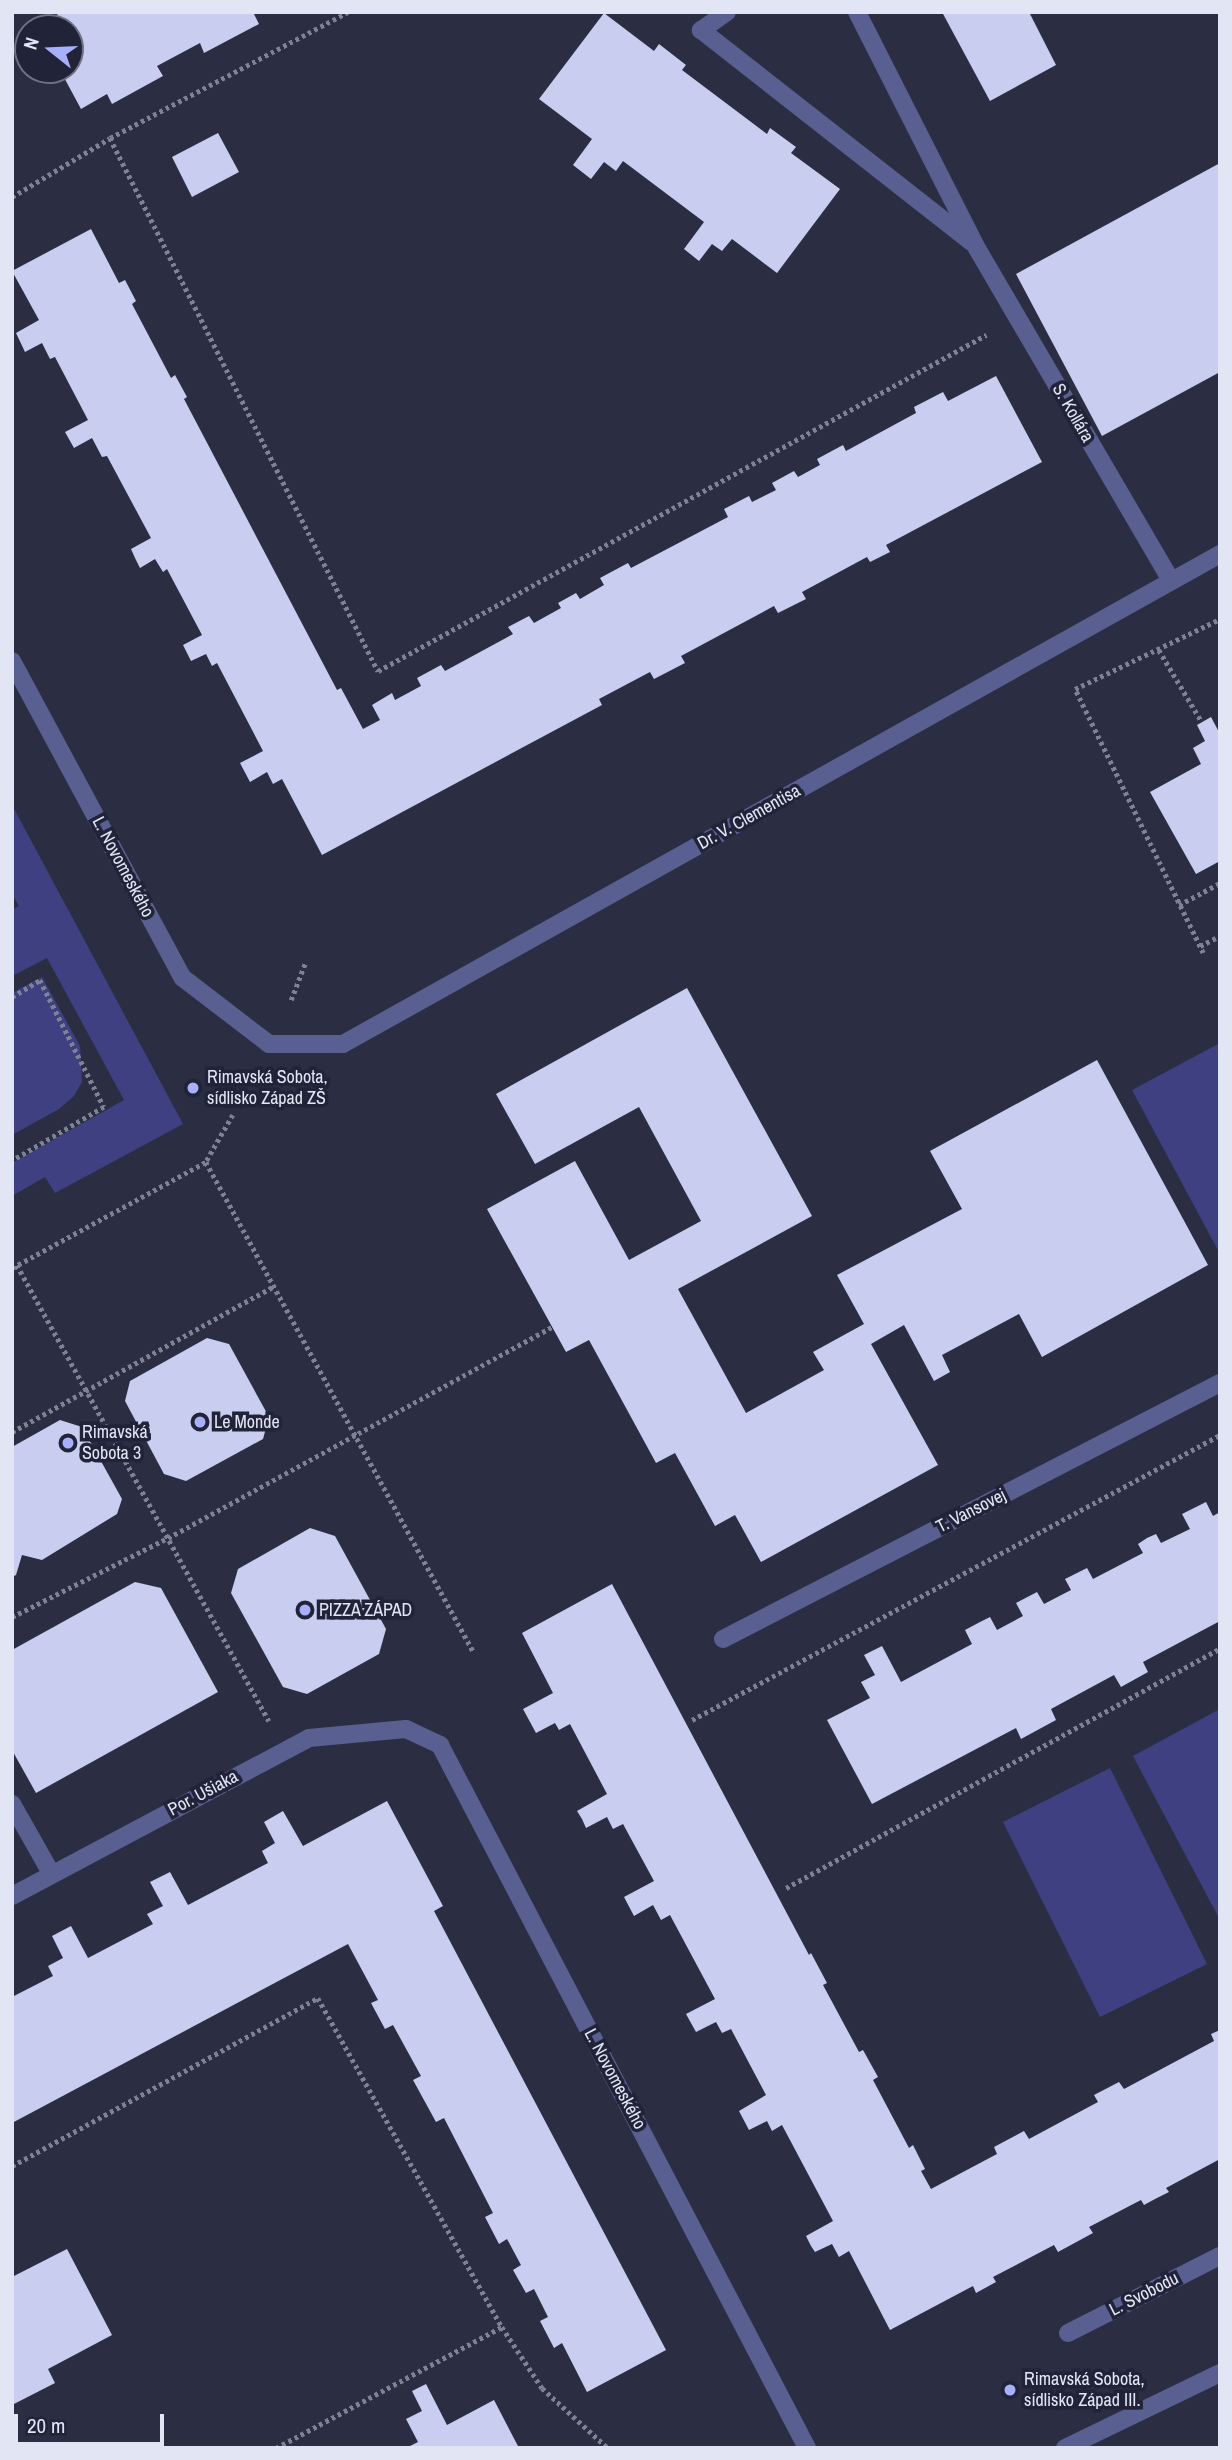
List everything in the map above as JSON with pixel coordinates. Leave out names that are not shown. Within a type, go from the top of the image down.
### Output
[{"type":"street","name":"S. Kollára","points":[[727,12],[701,30],[975,245]]},
{"type":"street","name":"S. Kollára","points":[[857,12],[975,245],[1171,580]]},
{"type":"street","name":"Dr. V. Clementisa","points":[[269,1044],[342,1044],[1220,554]]},
{"type":"street","name":"L. Novomeského","points":[[12,661],[183,978],[269,1044]]},
{"type":"street","name":"T. Vansovej","points":[[723,1639],[1220,1383]]},
{"type":"street","name":"L. Novomeského","points":[[406,1729],[440,1745],[807,2448]]},
{"type":"street","name":"Por. Ušiaka","points":[[12,1896],[309,1738],[406,1729]]},
{"type":"street","points":[[12,1804],[51,1873]]},
{"type":"street","name":"L. Svobodu","points":[[1068,2333],[1220,2256]]},
{"type":"street","points":[[1065,2448],[1220,2373]]},
{"type":"path","points":[[12,197],[110,138],[348,12]]},
{"type":"path","points":[[110,138],[379,671],[1017,318]]},
{"type":"path","points":[[1203,953],[1074,689],[1220,619]]},
{"type":"path","points":[[1159,650],[1202,722]]},
{"type":"path","points":[[1179,905],[1220,883]]},
{"type":"path","points":[[1200,946],[1220,936]]},
{"type":"path","points":[[291,1000],[305,964]]},
{"type":"path","points":[[12,997],[40,980],[104,1107],[12,1161]]},
{"type":"path","points":[[233,1115],[206,1162],[15,1266],[87,1391],[285,1751]]},
{"type":"path","points":[[206,1162],[473,1651]]},
{"type":"path","points":[[12,1433],[272,1287]]},
{"type":"path","points":[[12,1617],[168,1538],[552,1327]]},
{"type":"path","points":[[692,1720],[1220,1435]]},
{"type":"path","points":[[786,1888],[1220,1648]]},
{"type":"path","points":[[12,2166],[317,1998],[502,2327],[542,2388],[608,2448]]},
{"type":"path","points":[[276,2448],[502,2327]]},
{"type":"shaded area","points":[[12,805],[183,1124],[55,1193],[45,1177],[12,1196],[12,1163],[124,1100],[47,958],[12,976],[12,910],[19,906],[12,894]]},
{"type":"shaded area","points":[[42,977],[80,1046],[82,1082],[74,1096],[59,1109],[12,1135],[12,993]]},
{"type":"shaded area","points":[[1220,1043],[1220,1254],[1132,1090]]},
{"type":"shaded area","points":[[1220,1709],[1220,1920],[1133,1756]]},
{"type":"shaded area","points":[[1110,1768],[1207,1964],[1100,2017],[1003,1822]]},
{"type":"building","points":[[253,12],[259,24],[204,53],[200,43],[157,66],[163,76],[112,104],[107,94],[81,109],[68,84],[84,84],[84,14],[58,14]]},
{"type":"building","points":[[942,12],[1029,12],[1056,65],[990,101]]},
{"type":"building","points":[[604,13],[654,51],[659,44],[686,65],[682,70],[767,134],[770,128],[796,147],[791,153],[840,189],[777,273],[732,239],[722,251],[712,244],[699,261],[684,249],[704,222],[623,161],[616,171],[604,162],[591,179],[573,165],[592,139],[539,99]]},
{"type":"building","points":[[218,133],[239,172],[192,197],[172,157]]},
{"type":"building","points":[[1220,163],[1220,372],[1102,436],[1016,274]]},
{"type":"building","points":[[91,229],[119,283],[125,280],[136,301],[132,304],[171,378],[175,375],[187,397],[184,399],[337,690],[341,688],[363,729],[380,720],[372,705],[392,693],[395,700],[421,686],[417,678],[441,665],[445,671],[513,634],[508,627],[529,616],[534,623],[561,608],[558,603],[576,593],[580,599],[604,585],[600,578],[628,563],[631,568],[728,517],[724,509],[749,496],[752,502],[776,490],[772,483],[794,471],[798,477],[820,465],[817,459],[843,445],[846,451],[916,413],[914,407],[943,392],[948,401],[996,376],[1042,462],[886,545],[890,552],[870,562],[867,557],[802,592],[806,599],[778,613],[774,606],[681,656],[685,663],[654,679],[650,672],[599,699],[602,705],[322,855],[282,779],[273,784],[267,772],[250,782],[240,763],[263,751],[217,663],[212,666],[206,654],[191,661],[183,645],[202,635],[167,569],[163,572],[155,559],[140,568],[131,549],[151,538],[107,456],[102,457],[92,438],[74,448],[65,432],[88,420],[55,357],[50,359],[42,343],[25,352],[16,333],[39,320],[12,271]]},
{"type":"building","points":[[1211,717],[1220,734],[1220,861],[1196,874],[1150,792],[1201,764],[1193,748],[1205,741],[1197,725]]},
{"type":"building","points":[[687,988],[812,1216],[678,1289],[746,1413],[824,1370],[813,1352],[864,1324],[837,1275],[962,1209],[930,1151],[1097,1060],[1208,1265],[1042,1357],[1019,1314],[942,1355],[950,1372],[934,1381],[904,1325],[871,1344],[938,1465],[761,1562],[735,1515],[715,1526],[675,1453],[656,1463],[589,1340],[566,1352],[487,1209],[575,1161],[629,1260],[701,1221],[639,1107],[535,1164],[496,1094]]},
{"type":"building","points":[[207,1338],[229,1344],[269,1417],[263,1439],[186,1481],[164,1474],[125,1401],[130,1381]]},
{"type":"building","points":[[60,1420],[82,1427],[122,1499],[117,1514],[42,1560],[22,1555],[16,1575],[12,1577],[12,1447]]},
{"type":"building","points":[[1206,1502],[1213,1516],[1220,1512],[1220,1621],[1143,1662],[1148,1672],[1121,1687],[1114,1675],[1051,1709],[1056,1720],[1021,1739],[1016,1728],[872,1804],[827,1720],[870,1698],[861,1682],[875,1675],[864,1655],[882,1646],[901,1682],[972,1644],[965,1630],[980,1622],[990,1617],[997,1630],[1023,1616],[1016,1603],[1037,1592],[1044,1604],[1071,1590],[1065,1579],[1087,1568],[1093,1579],[1143,1553],[1138,1544],[1147,1538],[1156,1534],[1161,1543],[1190,1529],[1182,1514]]},
{"type":"building","points":[[310,1528],[335,1536],[386,1629],[379,1654],[307,1694],[283,1687],[231,1593],[238,1569]]},
{"type":"building","points":[[135,1582],[161,1588],[218,1692],[36,1793],[12,1750],[12,1650]]},
{"type":"building","points":[[612,1584],[809,1955],[811,1953],[827,1983],[823,1985],[859,2052],[863,2050],[878,2077],[873,2080],[909,2148],[913,2145],[925,2169],[921,2171],[931,2189],[997,2154],[994,2147],[1024,2131],[1029,2139],[1098,2102],[1094,2095],[1119,2082],[1124,2089],[1214,2041],[1211,2034],[1220,2030],[1220,2159],[1166,2188],[1169,2192],[1144,2205],[1141,2200],[1089,2227],[1093,2233],[1058,2252],[1054,2245],[993,2277],[996,2282],[976,2293],[973,2286],[890,2330],[849,2251],[839,2257],[832,2244],[815,2252],[811,2246],[806,2236],[833,2221],[782,2125],[772,2131],[767,2121],[749,2130],[739,2111],[766,2095],[731,2029],[722,2033],[716,2022],[696,2032],[686,2014],[715,1999],[670,1915],[661,1920],[653,1905],[634,1916],[624,1897],[654,1881],[623,1824],[613,1829],[607,1817],[586,1828],[577,1811],[607,1794],[570,1724],[559,1730],[555,1723],[536,1733],[523,1709],[553,1693],[522,1633]]},
{"type":"building","points":[[387,1801],[443,1906],[434,1911],[666,2350],[587,2392],[562,2343],[554,2348],[540,2321],[548,2317],[534,2289],[526,2293],[513,2270],[521,2265],[507,2239],[499,2244],[485,2217],[493,2213],[444,2118],[436,2122],[413,2080],[421,2076],[393,2025],[385,2029],[371,2003],[378,2000],[348,1944],[12,2123],[12,1997],[53,1976],[48,1966],[63,1958],[52,1936],[71,1926],[88,1958],[153,1924],[147,1914],[163,1906],[150,1882],[170,1872],[188,1905],[268,1863],[262,1851],[275,1843],[264,1822],[283,1811],[303,1846]]},
{"type":"building","points":[[67,2249],[112,2335],[48,2369],[55,2383],[12,2405],[12,2277]]},
{"type":"building","points":[[426,2384],[447,2425],[494,2400],[519,2448],[406,2448],[418,2442],[406,2419],[422,2411],[412,2391]]},
{"type":"place","name":"Rimavská Sobota, sídlisko Západ ZŠ","points":[[193,1088]]},
{"type":"place","name":"Le Monde","points":[[200,1422]]},
{"type":"place","name":"Rimavská Sobota 3","points":[[68,1443]]},
{"type":"place","name":"PIZZA ZÁPAD","points":[[305,1610]]},
{"type":"place","name":"Rimavská Sobota, sídlisko Západ III.","points":[[1010,2390]]}]
